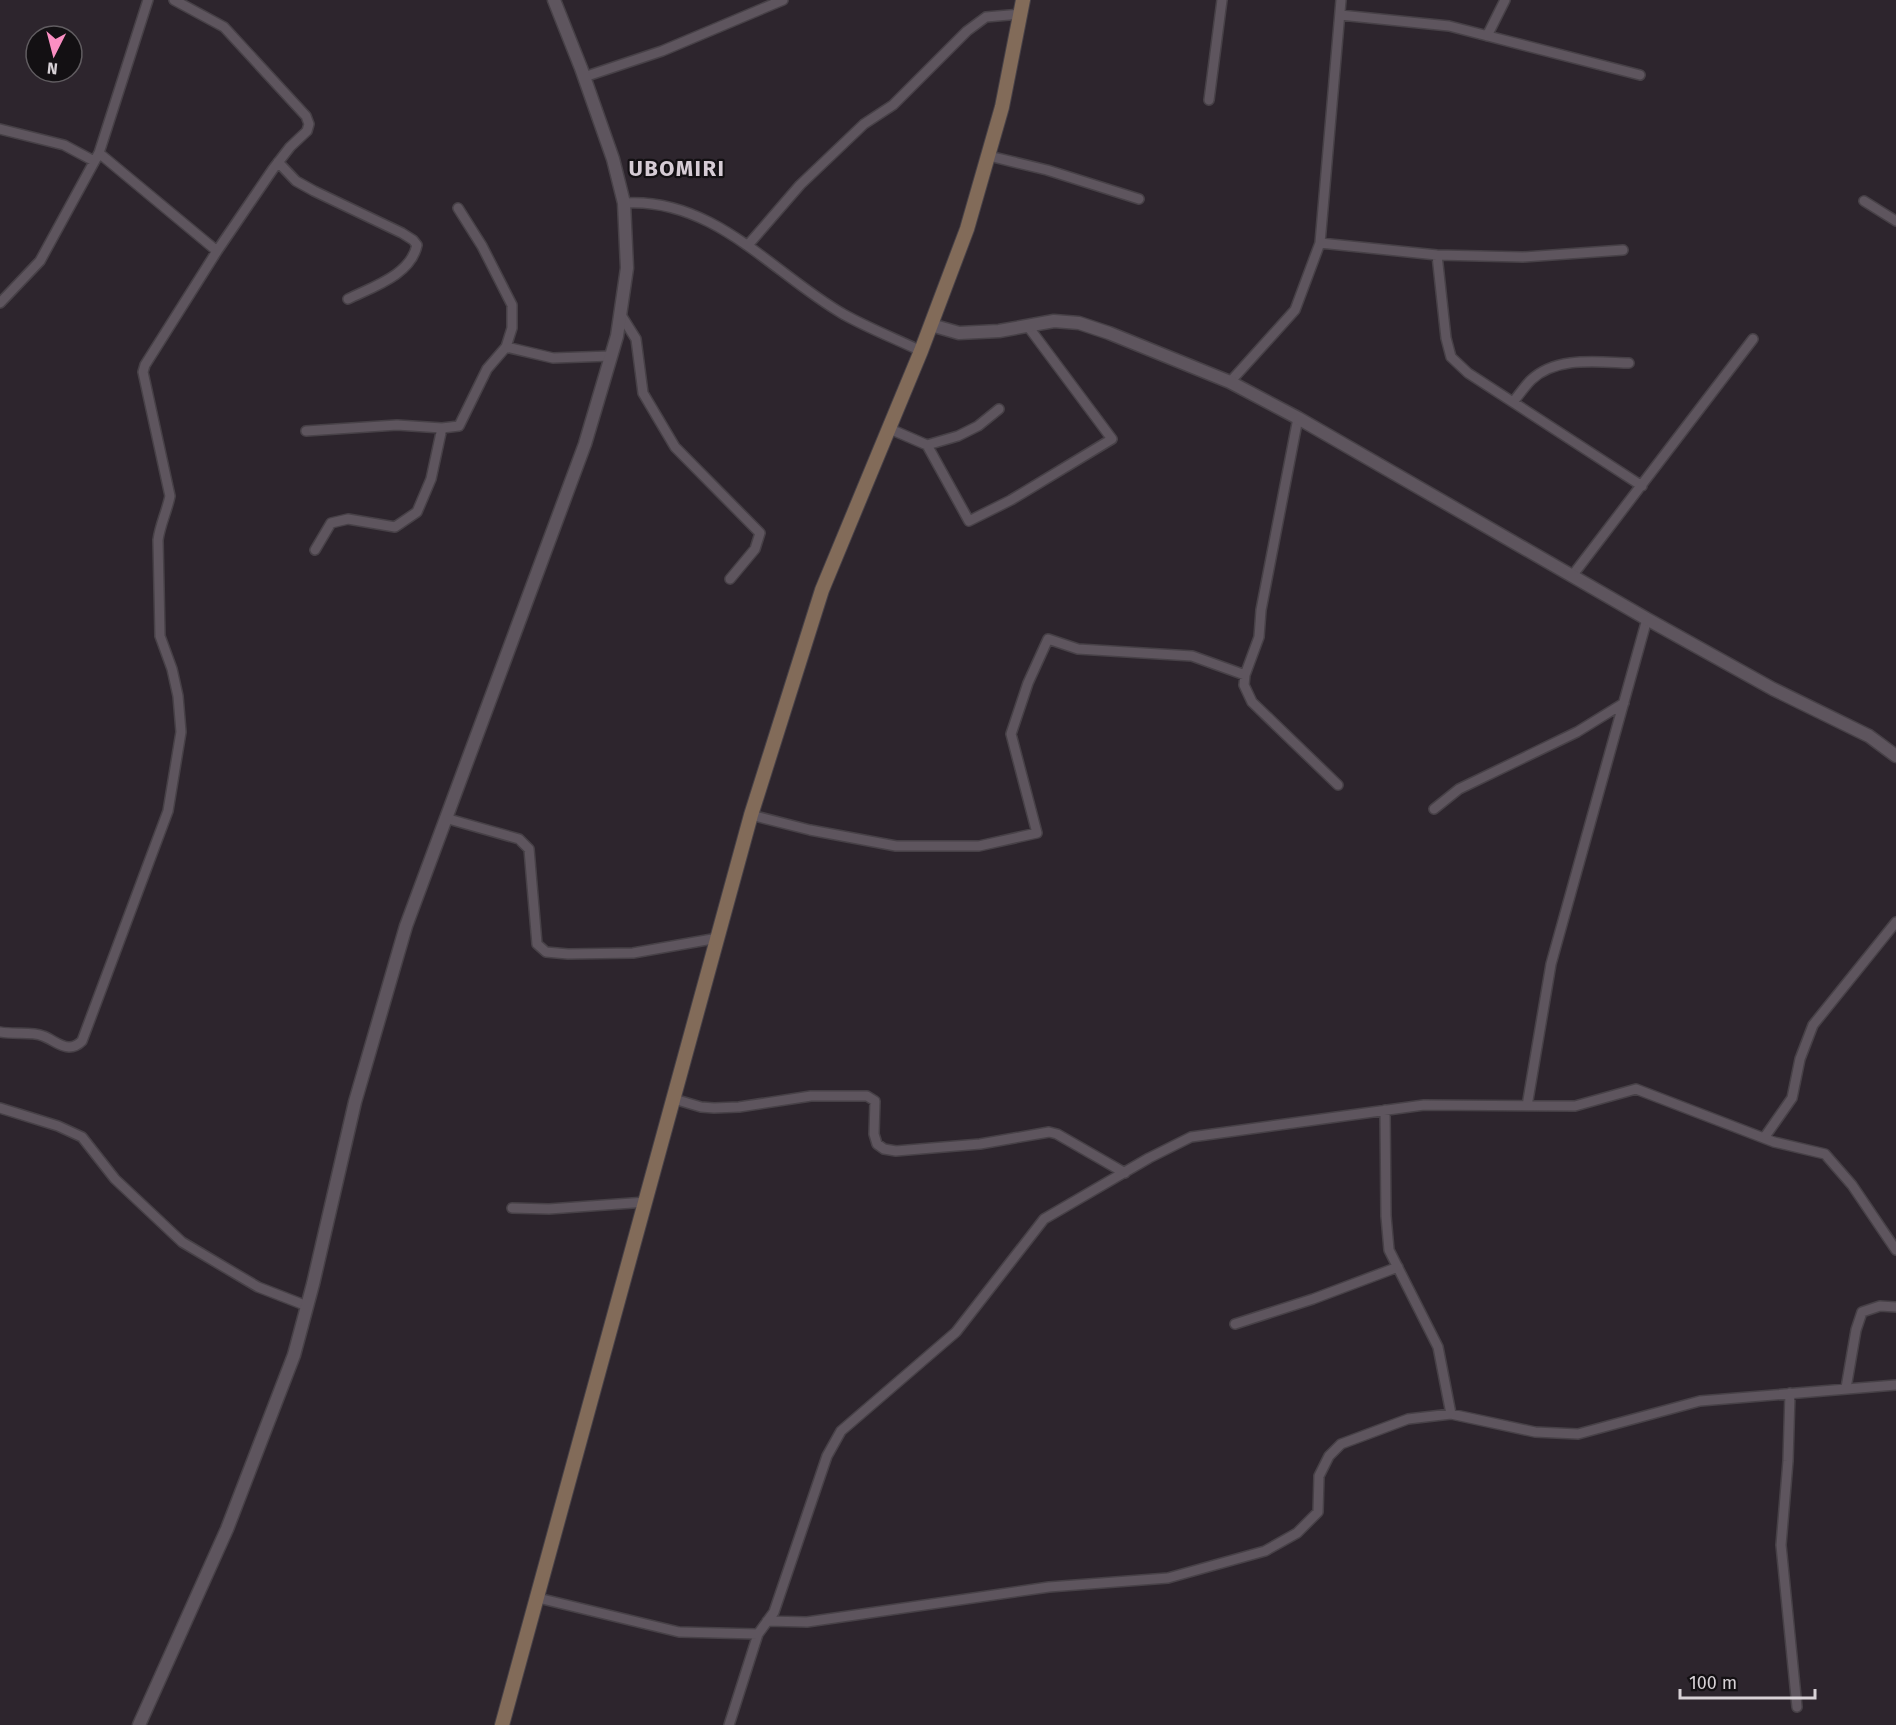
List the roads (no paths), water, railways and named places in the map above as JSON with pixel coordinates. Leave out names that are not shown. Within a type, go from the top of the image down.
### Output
[{"type":"main road","points":[[502,1725],[751,815],[822,590],[890,429],[967,229],[1002,107],[1021,7]]},
{"type":"street","points":[[0,303],[40,261],[97,157],[148,0]]},
{"type":"street","points":[[0,1032],[18,1035],[35,1033],[70,1047],[82,1041],[168,811],[181,732],[178,696],[172,669],[160,636],[158,540],[159,529],[168,510],[170,496],[143,372],[145,365],[216,251],[278,162],[307,131],[309,124],[306,116],[224,27],[174,0]]},
{"type":"street","points":[[140,1725],[227,1529],[266,1433],[294,1355],[355,1102],[406,926],[585,444],[621,315],[627,268],[624,203],[613,159],[554,0]]},
{"type":"street","points":[[584,77],[662,51],[783,0]]},
{"type":"street","points":[[1209,100],[1222,0]]},
{"type":"street","points":[[1230,381],[1295,310],[1320,243],[1341,0]]},
{"type":"street","points":[[1487,36],[1504,0]]},
{"type":"street","points":[[747,245],[800,185],[864,124],[893,105],[967,31],[986,17],[1021,7]]},
{"type":"street","points":[[1340,15],[1449,26],[1640,75]]},
{"type":"street","points":[[0,129],[64,145],[97,157],[216,251]]},
{"type":"street","points":[[989,156],[1047,170],[1138,199]]},
{"type":"street","points":[[278,162],[296,181],[402,233],[417,245],[410,262],[390,279],[348,299]]},
{"type":"street","points":[[1864,201],[1896,221]]},
{"type":"street","points":[[624,203],[644,202],[685,210],[720,227],[843,314],[921,351]]},
{"type":"street","points":[[306,431],[397,425],[441,428],[459,426],[487,369],[506,347],[512,328],[512,306],[482,246],[458,208]]},
{"type":"street","points":[[1320,243],[1437,255],[1523,257],[1623,250]]},
{"type":"street","points":[[1437,255],[1446,338],[1451,357],[1468,373],[1642,486]]},
{"type":"street","points":[[621,315],[636,339],[643,393],[675,447],[760,533],[754,549],[730,579]]},
{"type":"street","points":[[931,325],[959,333],[999,331],[1054,321],[1079,323],[1230,381],[1647,619],[1773,689],[1869,736],[1896,756]]},
{"type":"street","points":[[890,429],[927,445],[969,521],[1011,500],[1112,439],[1027,325]]},
{"type":"street","points":[[1572,576],[1753,339]]},
{"type":"street","points":[[506,347],[553,358],[611,356]]},
{"type":"street","points":[[1513,402],[1531,380],[1545,370],[1563,363],[1629,363]]},
{"type":"street","points":[[927,445],[958,436],[978,426],[999,409]]},
{"type":"street","points":[[1298,418],[1265,588],[1259,637],[1245,675],[1244,685],[1252,702],[1338,785]]},
{"type":"street","points":[[315,550],[331,523],[348,519],[395,527],[417,512],[431,479],[441,428]]},
{"type":"street","points":[[1527,1106],[1551,964],[1647,619]]},
{"type":"street","points":[[751,815],[810,830],[896,846],[979,846],[1037,833],[1011,734],[1028,683],[1048,639],[1078,649],[1192,656],[1245,675]]},
{"type":"street","points":[[1434,809],[1459,789],[1576,732],[1624,703]]},
{"type":"street","points":[[445,818],[519,839],[529,849],[537,944],[546,952],[633,953],[718,938]]},
{"type":"street","points":[[1764,1138],[1792,1098],[1800,1059],[1813,1025],[1896,922]]},
{"type":"street","points":[[729,1725],[758,1634],[774,1612],[827,1456],[841,1431],[956,1332],[1044,1219],[1149,1158],[1191,1137],[1424,1105],[1575,1106],[1636,1089],[1764,1138],[1825,1154],[1852,1185],[1896,1250]]},
{"type":"street","points":[[674,1099],[701,1107],[714,1108],[749,1106],[811,1096],[867,1096],[875,1101],[874,1134],[877,1144],[884,1149],[896,1151],[980,1144],[1049,1132],[1058,1134],[1125,1173]]},
{"type":"street","points":[[0,1108],[58,1126],[82,1137],[115,1179],[182,1242],[258,1287],[307,1306]]},
{"type":"street","points":[[1385,1110],[1386,1216],[1389,1250],[1438,1347],[1450,1414]]},
{"type":"street","points":[[513,1208],[549,1209],[646,1202]]},
{"type":"street","points":[[1235,1324],[1313,1299],[1398,1267]]},
{"type":"street","points":[[1846,1388],[1856,1330],[1862,1312],[1880,1306],[1896,1307]]},
{"type":"street","points":[[767,1621],[807,1622],[1049,1587],[1168,1578],[1265,1551],[1297,1533],[1318,1512],[1319,1476],[1329,1456],[1341,1444],[1408,1419],[1450,1414],[1536,1432],[1578,1434],[1700,1401],[1896,1385]]},
{"type":"street","points":[[1790,1393],[1788,1461],[1781,1545],[1797,1707]]},
{"type":"street","points":[[538,1598],[679,1632],[758,1634]]},
{"type":"district","name":"UBOMIRI","points":[[677,168]]}]
